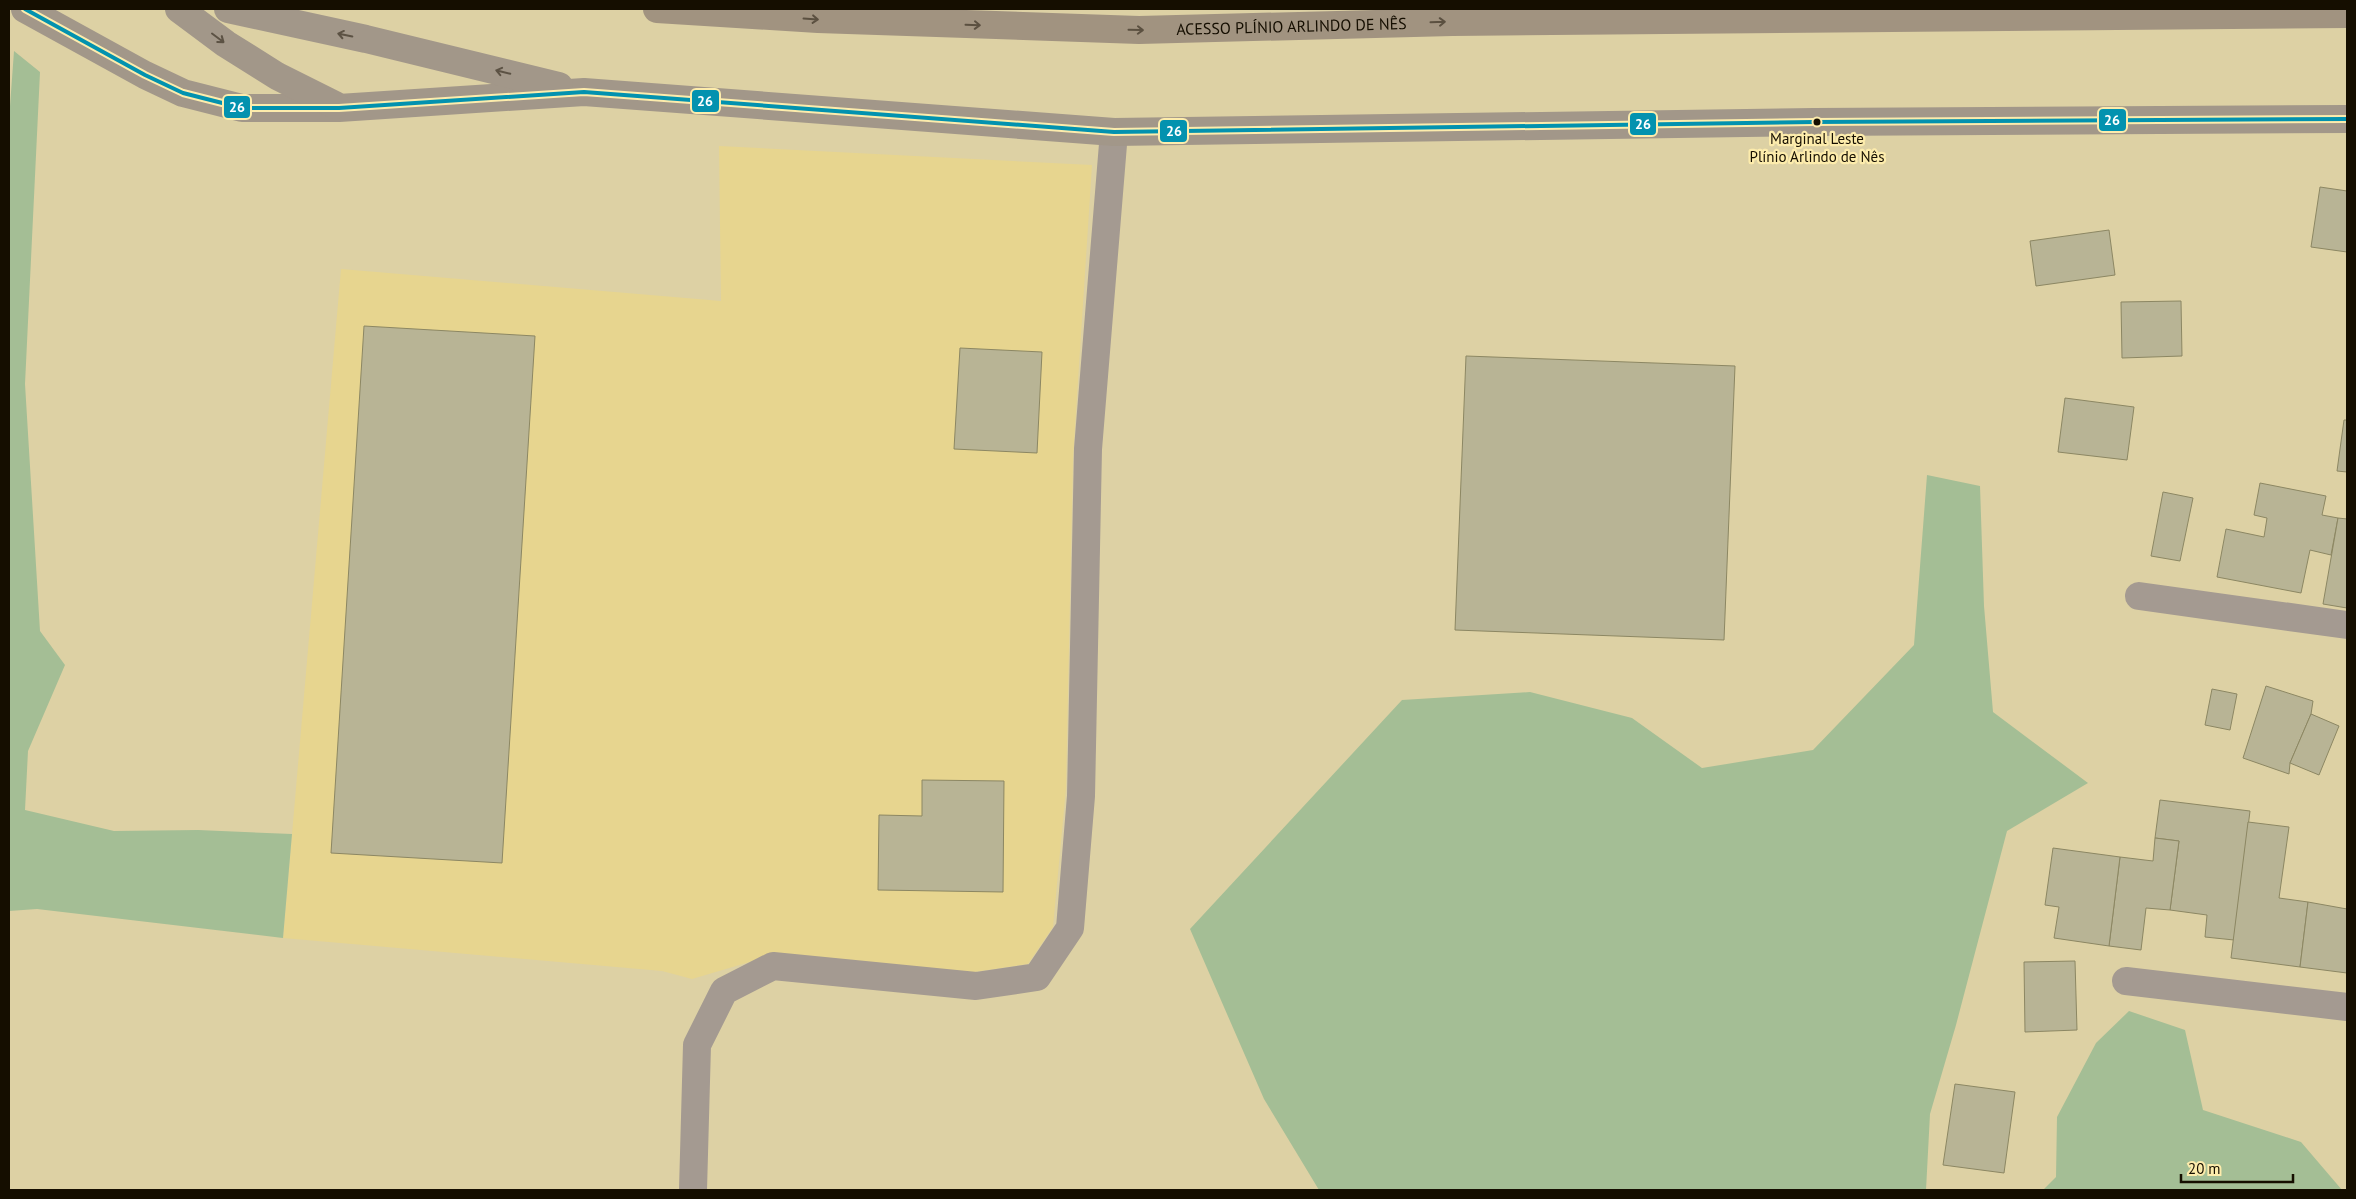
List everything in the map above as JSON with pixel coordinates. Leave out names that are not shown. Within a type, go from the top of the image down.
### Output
[{"type":"highway","name":"ACESSO PLÍNIO ARLINDO DE NÊS","points":[[657,9],[818,19],[1139,30],[1452,22],[2347,14]]},
{"type":"main road","points":[[25,9],[145,75],[183,93],[242,108],[340,108],[584,92],[1114,132],[1824,122],[2347,119]]},
{"type":"main road","points":[[179,9],[226,44],[277,76],[340,108]]},
{"type":"main road","points":[[228,9],[366,39],[584,92]]},
{"type":"street","points":[[693,1190],[697,1045],[724,991],[773,966],[976,986],[1037,977],[1070,928],[1080,796],[1088,449],[1114,132]]},
{"type":"street","points":[[2139,596],[2347,625]]},
{"type":"street","points":[[2126,981],[2347,1007]]},
{"type":"shaded area","points":[[719,146],[1092,165],[1073,458],[1066,788],[1053,927],[1028,964],[967,973],[773,955],[692,979],[662,971],[283,938],[341,269],[721,301]]},
{"type":"green space","points":[[14,51],[40,72],[25,384],[40,631],[65,665],[28,751],[25,810],[114,831],[198,830],[292,834],[283,938],[37,909],[9,911],[9,120]]},
{"type":"green space","points":[[1927,475],[1980,486],[1984,606],[1993,712],[2088,783],[2007,831],[1956,1025],[1930,1114],[1926,1190],[1319,1190],[1264,1099],[1190,929],[1402,700],[1530,692],[1632,718],[1702,768],[1813,750],[1914,645]]},
{"type":"green space","points":[[2129,1011],[2185,1030],[2203,1110],[2301,1142],[2342,1190],[2043,1190],[2056,1177],[2057,1117],[2096,1043]]},
{"type":"building","points":[[2320,187],[2347,191],[2347,252],[2311,247]]},
{"type":"building","points":[[2109,230],[2115,275],[2036,286],[2030,241]]},
{"type":"building","points":[[2181,301],[2182,356],[2122,358],[2121,302]]},
{"type":"building","points":[[364,326],[535,336],[502,863],[331,853]]},
{"type":"building","points":[[960,348],[1042,352],[1037,453],[954,449]]},
{"type":"building","points":[[1466,356],[1735,366],[1724,640],[1455,630]]},
{"type":"building","points":[[2065,398],[2134,407],[2127,460],[2058,452]]},
{"type":"building","points":[[2344,420],[2347,420],[2347,472],[2337,471]]},
{"type":"building","points":[[2260,483],[2326,496],[2322,515],[2338,518],[2331,555],[2310,550],[2301,593],[2217,577],[2226,529],[2264,537],[2267,518],[2254,515]]},
{"type":"building","points":[[2163,492],[2193,498],[2180,561],[2151,556]]},
{"type":"building","points":[[2338,518],[2347,519],[2347,608],[2323,604]]},
{"type":"building","points":[[2266,686],[2313,701],[2311,714],[2290,763],[2289,774],[2243,758]]},
{"type":"building","points":[[2212,689],[2237,694],[2230,730],[2205,725]]},
{"type":"building","points":[[2311,714],[2339,726],[2319,775],[2290,763]]},
{"type":"building","points":[[922,780],[1004,781],[1003,892],[878,890],[879,815],[922,816]]},
{"type":"building","points":[[2160,800],[2250,811],[2234,940],[2205,937],[2207,915],[2170,910],[2179,841],[2155,838]]},
{"type":"building","points":[[2248,822],[2289,827],[2279,898],[2308,902],[2300,967],[2231,958]]},
{"type":"building","points":[[2155,838],[2179,841],[2170,910],[2146,908],[2141,950],[2109,946],[2120,857],[2153,861]]},
{"type":"building","points":[[2053,848],[2120,857],[2109,946],[2054,938],[2059,907],[2045,905]]},
{"type":"building","points":[[2308,902],[2347,909],[2347,973],[2300,967]]},
{"type":"building","points":[[2075,961],[2077,1030],[2025,1032],[2024,962]]},
{"type":"building","points":[[1955,1084],[2015,1092],[2004,1173],[1943,1165]]},
{"type":"transit line","name":"26","points":[[25,9],[145,75],[183,93],[242,108],[339,108],[584,92],[1114,132],[1814,122],[2347,119]]},
{"type":"place","name":"Marginal Leste Plínio Arlindo de Nês","points":[[1817,122]]}]
